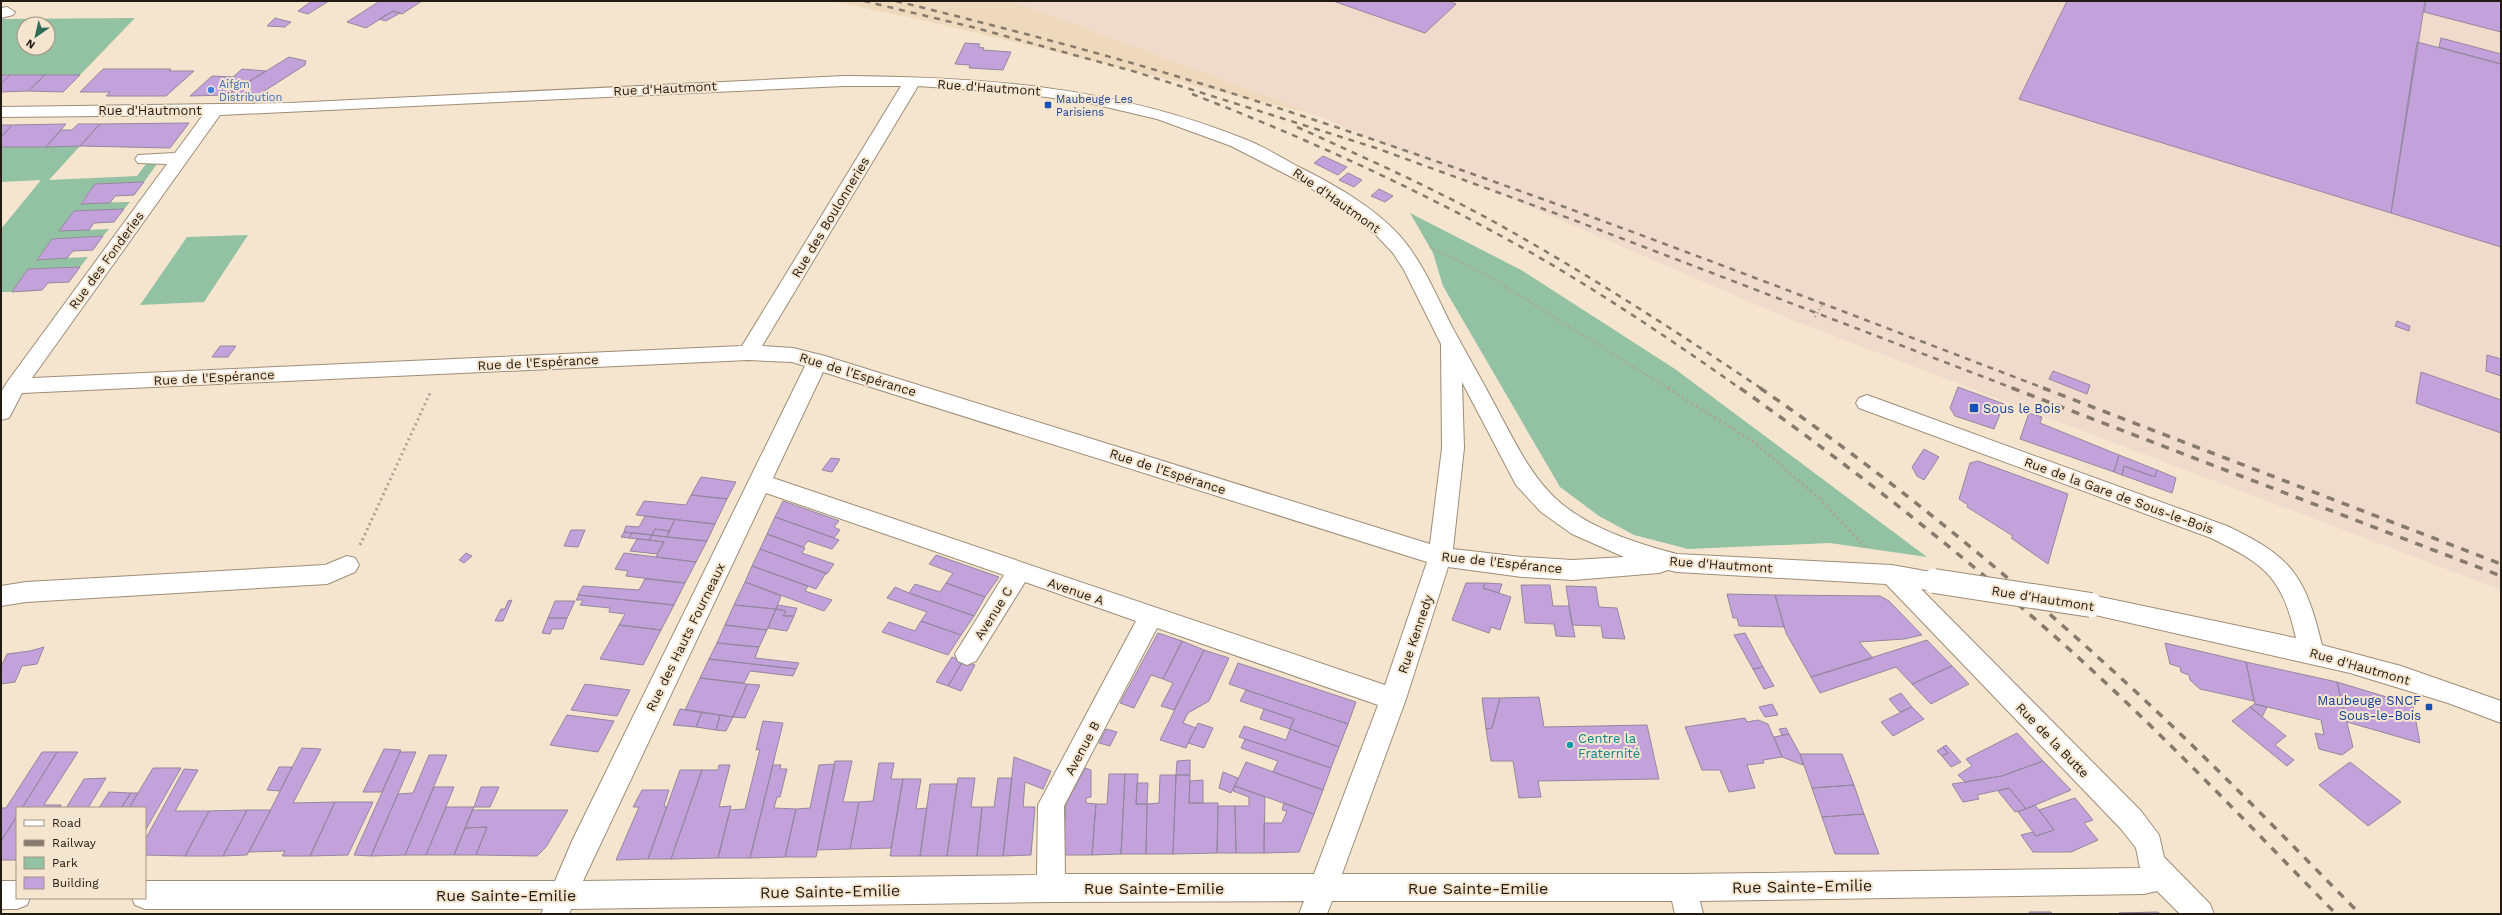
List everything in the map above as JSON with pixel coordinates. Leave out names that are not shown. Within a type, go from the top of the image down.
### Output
[{"type":"street","name":"Rue d'Hautmont","points":[[1,112],[215,110],[371,104],[809,80],[912,82],[992,87],[1096,99],[1153,112],[1194,124],[1230,137],[1289,167],[1354,209],[1392,240],[1415,275],[1524,479],[1549,506],[1580,528],[1608,541],[1641,554],[1677,563],[1892,575],[2091,605],[2311,651],[2434,688],[2501,712]]},
{"type":"street","name":"Rue des Boulonneries","points":[[748,353],[912,82]]},
{"type":"street","name":"Rue des Fonderies","points":[[1,412],[15,386],[215,110]]},
{"type":"street","points":[[144,159],[180,158]]},
{"type":"street","name":"Rue Kennedy","points":[[1313,914],[1393,699],[1440,557],[1453,448],[1450,341]]},
{"type":"street","name":"Rue de l'Espérance","points":[[15,386],[748,353],[793,355],[818,361],[1440,557],[1522,567],[1573,570],[1677,563]]},
{"type":"street","name":"Rue des Hauts Fourneaux","points":[[559,904],[582,850],[818,361]]},
{"type":"street","name":"Rue de la Gare de Sous-le-Bois","points":[[1867,403],[2219,532],[2248,545],[2269,558],[2286,574],[2298,598],[2311,651]]},
{"type":"street","name":"Avenue A","points":[[760,483],[783,489],[1019,572],[1393,699]]},
{"type":"street","points":[[1,596],[26,592],[327,574],[347,565]]},
{"type":"street","name":"Avenue C","points":[[967,654],[1019,572]]},
{"type":"street","name":"Rue de la Butte","points":[[1892,575],[2131,820],[2149,844],[2151,862],[2162,876],[2200,914]]},
{"type":"street","name":"Avenue B","points":[[1051,888],[1051,805],[1151,617]]},
{"type":"street","name":"Rue Sainte-Emilie","points":[[146,894],[559,904],[1051,888],[1324,887],[1686,901],[2144,881],[2162,876]]},
{"type":"street","points":[[1,895],[16,895]]},
{"type":"path","points":[[1392,240],[1424,244],[1487,274],[1755,443],[1818,497],[1892,575]]},
{"type":"path","points":[[1815,317],[1825,300]]},
{"type":"path","points":[[347,565],[355,555],[442,367]]},
{"type":"shaded area","points":[[831,1],[1012,1],[1317,115],[931,22]]},
{"type":"shaded area","points":[[1012,1],[2501,1],[2501,590],[1792,320],[1317,115]]},
{"type":"green space","points":[[135,18],[80,75],[1,75],[1,19],[16,19],[16,56],[56,56],[56,19]]},
{"type":"green space","points":[[80,146],[49,180],[137,176],[146,164],[157,164],[144,182],[95,184],[81,203],[130,202],[124,209],[74,211],[60,231],[109,229],[103,236],[53,239],[37,259],[88,257],[80,267],[28,269],[12,292],[1,292],[1,229],[41,180],[1,182],[1,147]]},
{"type":"green space","points":[[1410,213],[1523,271],[1675,369],[1927,557],[1830,543],[1688,549],[1634,535],[1599,516],[1560,487],[1443,286],[1433,253]]},
{"type":"green space","points":[[248,235],[204,302],[140,305],[187,237]]},
{"type":"building","points":[[312,1],[329,1],[308,14],[298,11]]},
{"type":"building","points":[[380,1],[422,1],[402,14],[393,11],[366,28],[347,22]]},
{"type":"building","points":[[1333,1],[1448,1],[1456,4],[1425,33]]},
{"type":"building","points":[[2067,1],[2425,1],[2391,213],[2019,99]]},
{"type":"building","points":[[2426,1],[2501,1],[2501,32],[2424,12]]},
{"type":"building","points":[[393,11],[400,13],[386,21],[379,19]]},
{"type":"building","points":[[275,18],[291,22],[285,27],[267,26]]},
{"type":"building","points":[[2441,38],[2501,54],[2501,64],[2439,47]]},
{"type":"building","points":[[2417,42],[2501,64],[2501,247],[2391,213]]},
{"type":"building","points":[[965,43],[980,44],[978,47],[984,48],[983,50],[1011,52],[1003,70],[969,68],[970,65],[955,64]]},
{"type":"building","points":[[289,57],[306,61],[305,65],[258,95],[227,95]]},
{"type":"building","points":[[103,69],[171,69],[169,71],[194,71],[166,96],[106,96],[110,92],[80,92]]},
{"type":"building","points":[[242,69],[266,71],[227,95],[190,96],[212,76],[233,77]]},
{"type":"building","points":[[1,75],[10,75],[1,84]]},
{"type":"building","points":[[10,75],[45,75],[28,91],[1,92],[1,84]]},
{"type":"building","points":[[45,75],[80,75],[63,92],[28,91]]},
{"type":"building","points":[[189,123],[170,148],[80,146],[100,124]]},
{"type":"building","points":[[66,124],[46,147],[1,147],[1,137],[12,125]]},
{"type":"building","points":[[78,124],[100,124],[80,146],[46,147],[61,130],[72,130]]},
{"type":"building","points":[[1,125],[12,125],[1,137]]},
{"type":"building","points":[[1323,156],[1347,167],[1338,175],[1314,163]]},
{"type":"building","points":[[1348,173],[1362,180],[1354,187],[1339,180]]},
{"type":"building","points":[[144,182],[134,195],[115,196],[110,203],[81,204],[95,184]]},
{"type":"building","points":[[1379,189],[1393,196],[1385,202],[1371,196]]},
{"type":"building","points":[[124,209],[114,222],[94,223],[89,230],[59,231],[74,211]]},
{"type":"building","points":[[103,236],[93,250],[73,251],[67,258],[37,260],[52,239]]},
{"type":"building","points":[[80,267],[69,282],[48,283],[42,290],[12,292],[28,269]]},
{"type":"building","points":[[2397,321],[2410,326],[2409,331],[2395,326]]},
{"type":"building","points":[[220,346],[236,346],[228,357],[212,357]]},
{"type":"building","points":[[2487,355],[2501,359],[2501,376],[2486,371]]},
{"type":"building","points":[[2053,371],[2090,385],[2087,394],[2049,379]]},
{"type":"building","points":[[2421,372],[2501,400],[2501,433],[2416,403]]},
{"type":"building","points":[[1958,387],[2004,404],[1994,429],[1955,416],[1950,408]]},
{"type":"building","points":[[2029,413],[2042,417],[2040,423],[2119,455],[2114,472],[2020,439]]},
{"type":"building","points":[[1924,449],[1939,457],[1924,480],[1917,476],[1912,467]]},
{"type":"building","points":[[2119,455],[2157,470],[2155,477],[2124,466],[2122,475],[2114,472]]},
{"type":"building","points":[[831,458],[840,459],[832,472],[822,470]]},
{"type":"building","points":[[1978,461],[2068,494],[2048,564],[2011,538],[2013,536],[1967,507],[1968,505],[1959,499],[1970,463]]},
{"type":"building","points":[[2124,466],[2155,477],[2157,470],[2176,478],[2172,493],[2122,475]]},
{"type":"building","points":[[701,477],[736,482],[727,499],[691,495]]},
{"type":"building","points":[[691,495],[727,499],[715,524],[636,515],[644,501],[686,505]]},
{"type":"building","points":[[783,501],[839,521],[834,527],[840,530],[834,538],[775,517]]},
{"type":"building","points":[[645,516],[675,519],[669,531],[655,529],[652,535],[624,532],[626,526],[639,527]]},
{"type":"building","points":[[775,517],[839,540],[832,549],[808,541],[803,547],[767,534]]},
{"type":"building","points":[[675,519],[715,524],[707,541],[667,537]]},
{"type":"building","points":[[655,529],[669,531],[667,537],[652,535]]},
{"type":"building","points":[[571,530],[585,530],[578,547],[564,546]]},
{"type":"building","points":[[624,532],[632,533],[629,538],[621,537]]},
{"type":"building","points":[[632,533],[652,535],[649,540],[629,538]]},
{"type":"building","points":[[767,534],[805,548],[802,553],[834,564],[827,574],[760,549]]},
{"type":"building","points":[[652,535],[707,541],[696,562],[656,557],[664,542],[649,540]]},
{"type":"building","points":[[637,539],[664,542],[657,554],[630,551]]},
{"type":"building","points":[[760,549],[826,573],[816,589],[752,566]]},
{"type":"building","points":[[466,553],[472,556],[464,563],[459,560]]},
{"type":"building","points":[[624,553],[696,562],[685,583],[626,576],[628,571],[615,569]]},
{"type":"building","points":[[936,555],[999,577],[985,597],[946,583],[953,573],[929,564]]},
{"type":"building","points":[[752,566],[808,586],[805,591],[832,600],[824,611],[745,582]]},
{"type":"building","points":[[645,579],[685,583],[674,605],[578,595],[583,586],[639,590]]},
{"type":"building","points":[[745,582],[781,596],[776,609],[734,605]]},
{"type":"building","points":[[946,583],[985,597],[974,616],[909,593],[915,584],[940,592]]},
{"type":"building","points":[[1466,583],[1485,583],[1483,588],[1511,597],[1500,630],[1491,627],[1489,633],[1452,620]]},
{"type":"building","points":[[1485,583],[1502,584],[1499,593],[1483,588]]},
{"type":"building","points":[[1521,585],[1550,585],[1553,606],[1569,606],[1575,637],[1556,636],[1554,624],[1525,623]]},
{"type":"building","points":[[1566,586],[1596,587],[1599,607],[1617,608],[1625,639],[1603,638],[1601,626],[1572,625]]},
{"type":"building","points":[[895,587],[974,616],[961,635],[921,621],[927,612],[887,598]]},
{"type":"building","points":[[1727,594],[1775,595],[1784,627],[1739,626],[1737,618],[1733,618]]},
{"type":"building","points":[[579,595],[674,605],[661,630],[619,625],[625,614],[609,612],[610,608],[580,605],[583,600],[576,600]]},
{"type":"building","points":[[1775,595],[1880,596],[1889,601],[1922,635],[1904,639],[1859,642],[1873,658],[1811,677],[1786,633]]},
{"type":"building","points":[[512,600],[503,621],[495,621],[501,609],[505,609],[508,601]]},
{"type":"building","points":[[555,601],[575,601],[567,618],[548,618]]},
{"type":"building","points":[[734,605],[776,609],[767,630],[725,625]]},
{"type":"building","points":[[778,605],[797,608],[794,616],[783,616],[786,611],[776,609]]},
{"type":"building","points":[[776,609],[786,611],[783,616],[794,616],[787,631],[768,628]]},
{"type":"building","points":[[548,618],[567,618],[563,629],[552,629],[550,634],[542,633]]},
{"type":"building","points":[[921,621],[961,635],[948,655],[882,632],[889,622],[915,631]]},
{"type":"building","points":[[619,625],[661,630],[643,665],[600,659]]},
{"type":"building","points":[[725,625],[767,630],[759,647],[717,643]]},
{"type":"building","points":[[1158,633],[1182,641],[1163,679],[1151,675],[1134,708],[1120,703]]},
{"type":"building","points":[[1745,633],[1763,667],[1753,669],[1734,635]]},
{"type":"building","points":[[1927,640],[1952,666],[1912,684],[1896,667],[1820,693],[1811,677]]},
{"type":"building","points":[[1182,641],[1204,650],[1174,710],[1161,706],[1173,683],[1163,679]]},
{"type":"building","points":[[717,643],[759,647],[755,658],[799,663],[796,669],[709,659]]},
{"type":"building","points":[[2165,643],[2246,662],[2254,701],[2200,689],[2190,680],[2189,675],[2181,672],[2180,667],[2170,664]]},
{"type":"building","points":[[44,647],[37,664],[22,666],[15,682],[1,684],[1,667],[7,654],[30,651]]},
{"type":"building","points":[[1204,650],[1229,658],[1209,701],[1188,713],[1183,723],[1196,728],[1186,748],[1160,740]]},
{"type":"building","points":[[952,657],[963,661],[948,686],[936,682]]},
{"type":"building","points":[[709,659],[796,669],[793,676],[750,671],[744,683],[700,678]]},
{"type":"building","points":[[963,661],[975,665],[961,691],[948,686]]},
{"type":"building","points":[[2246,662],[2337,682],[2353,747],[2342,755],[2319,749],[2315,733],[2324,735],[2321,720],[2255,704]]},
{"type":"building","points":[[1238,663],[1356,702],[1348,724],[1229,684]]},
{"type":"building","points":[[1952,666],[1969,684],[1931,704],[1912,684]]},
{"type":"building","points":[[1763,667],[1774,686],[1764,689],[1753,669]]},
{"type":"building","points":[[700,678],[747,684],[733,717],[685,710]]},
{"type":"building","points":[[2337,682],[2413,705],[2420,743],[2347,722]]},
{"type":"building","points":[[585,684],[630,690],[617,716],[571,710]]},
{"type":"building","points":[[747,684],[760,685],[745,718],[733,717]]},
{"type":"building","points":[[1246,690],[1348,724],[1339,747],[1290,729],[1294,719],[1240,701]]},
{"type":"building","points":[[1901,693],[1912,707],[1900,712],[1889,699]]},
{"type":"building","name":"Centre la Fraternité","points":[[1539,697],[1544,727],[1647,725],[1659,779],[1538,781],[1541,797],[1519,798],[1513,761],[1491,761],[1486,729],[1492,728],[1500,698]]},
{"type":"building","points":[[1482,698],[1500,698],[1492,728],[1486,729]]},
{"type":"building","points":[[1772,704],[1778,715],[1765,717],[1759,707]]},
{"type":"building","points":[[2255,704],[2267,707],[2262,717],[2250,707]]},
{"type":"building","points":[[1912,707],[1924,719],[1893,736],[1881,722]]},
{"type":"building","points":[[2250,707],[2286,736],[2275,745],[2294,760],[2287,766],[2232,721]]},
{"type":"building","points":[[680,709],[702,712],[696,727],[673,725]]},
{"type":"building","points":[[1264,709],[1294,719],[1290,729],[1260,719]]},
{"type":"building","points":[[702,712],[720,715],[716,730],[696,727]]},
{"type":"building","points":[[567,715],[614,721],[598,752],[550,745]]},
{"type":"building","points":[[720,715],[733,717],[726,731],[716,730]]},
{"type":"building","points":[[1745,718],[1747,722],[1758,720],[1768,724],[1782,757],[1763,760],[1764,763],[1747,765],[1755,788],[1729,792],[1720,770],[1702,770],[1685,727]]},
{"type":"building","points":[[763,721],[783,723],[750,858],[718,858],[730,810],[745,809],[760,749],[756,750]]},
{"type":"building","points":[[1198,723],[1213,728],[1204,748],[1188,743]]},
{"type":"building","points":[[1244,726],[1286,740],[1290,729],[1339,747],[1331,768],[1239,737]]},
{"type":"building","points":[[1786,728],[1789,734],[1782,735],[1779,729]]},
{"type":"building","points":[[1106,729],[1117,732],[1110,746],[1099,743]]},
{"type":"building","points":[[2017,733],[2043,761],[2002,776],[1965,782],[1958,775],[1972,766],[1966,759]]},
{"type":"building","points":[[1789,734],[1800,754],[1803,765],[1782,757],[1774,737]]},
{"type":"building","points":[[1245,739],[1331,768],[1323,790],[1273,772],[1278,761],[1241,748]]},
{"type":"building","points":[[1946,745],[1961,762],[1951,767],[1942,756],[1948,753],[1943,747]]},
{"type":"building","points":[[1943,747],[1948,753],[1942,756],[1937,751]]},
{"type":"building","points":[[302,748],[321,749],[293,803],[335,802],[310,856],[282,856],[285,851],[249,852]]},
{"type":"building","points":[[384,749],[401,750],[382,792],[363,792]]},
{"type":"building","points":[[42,752],[57,752],[23,807],[16,807],[16,818],[1,841],[1,808],[6,808]]},
{"type":"building","points":[[57,752],[78,752],[44,805],[61,805],[60,807],[23,807]]},
{"type":"building","points":[[400,752],[416,752],[371,856],[354,855]]},
{"type":"building","points":[[1800,754],[1842,754],[1854,785],[1812,788]]},
{"type":"building","points":[[429,755],[447,755],[405,855],[371,856],[398,794],[413,793]]},
{"type":"building","points":[[1014,757],[1051,771],[1043,789],[1025,782],[1023,807],[1035,807],[1031,855],[1003,856]]},
{"type":"building","points":[[1190,760],[1190,775],[1176,775],[1177,761]]},
{"type":"building","points":[[835,761],[852,761],[843,802],[859,802],[850,849],[817,850]]},
{"type":"building","points":[[2043,761],[2071,790],[2026,809],[2009,788],[1977,795],[1979,799],[1963,802],[1952,784],[2002,776]]},
{"type":"building","points":[[1246,762],[1323,790],[1314,814],[1235,786]]},
{"type":"building","points":[[2350,762],[2401,802],[2368,826],[2319,785]]},
{"type":"building","points":[[879,763],[894,763],[891,779],[903,779],[891,848],[850,849],[859,802],[873,801]]},
{"type":"building","points":[[835,764],[816,857],[785,857],[796,809],[810,808],[819,765]]},
{"type":"building","points":[[719,765],[730,765],[719,807],[731,806],[718,858],[671,859],[702,770],[718,770]]},
{"type":"building","points":[[773,765],[781,765],[780,769],[787,769],[780,797],[777,797],[774,808],[796,809],[785,857],[750,858]]},
{"type":"building","points":[[279,767],[292,767],[280,791],[267,790]]},
{"type":"building","points":[[153,768],[181,768],[146,829],[146,807],[130,807]]},
{"type":"building","points":[[1085,768],[1091,770],[1091,797],[1086,798],[1086,803],[1096,804],[1092,855],[1063,855],[1066,804]]},
{"type":"building","points":[[184,769],[198,770],[175,811],[209,811],[185,856],[146,855],[146,838]]},
{"type":"building","points":[[680,770],[702,770],[671,859],[648,859]]},
{"type":"building","points":[[1223,772],[1238,778],[1231,793],[1219,788]]},
{"type":"building","points":[[1109,774],[1125,774],[1121,854],[1092,855],[1096,804],[1107,804]]},
{"type":"building","points":[[1125,774],[1138,774],[1136,804],[1147,804],[1146,854],[1121,854]]},
{"type":"building","points":[[1160,775],[1176,775],[1173,854],[1146,854],[1147,804],[1159,803]]},
{"type":"building","points":[[1176,775],[1190,775],[1189,803],[1218,803],[1217,853],[1173,854]]},
{"type":"building","points":[[106,778],[89,807],[67,807],[84,779]]},
{"type":"building","points":[[958,778],[975,778],[971,807],[982,807],[977,856],[947,856]]},
{"type":"building","points":[[998,778],[1012,778],[1003,856],[977,856],[982,807],[994,807]]},
{"type":"building","points":[[903,779],[921,779],[916,809],[927,808],[920,856],[890,856]]},
{"type":"building","points":[[1203,780],[1203,803],[1189,803],[1190,781]]},
{"type":"building","points":[[1137,783],[1148,783],[1147,804],[1136,804]]},
{"type":"building","points":[[930,784],[957,784],[947,856],[920,856]]},
{"type":"building","points":[[1854,785],[1864,814],[1822,817],[1812,788]]},
{"type":"building","points":[[1235,786],[1265,797],[1264,853],[1236,853],[1235,806],[1249,806],[1249,797],[1233,791]]},
{"type":"building","points":[[434,787],[454,787],[426,855],[405,855]]},
{"type":"building","points":[[481,787],[499,787],[490,807],[474,807]]},
{"type":"building","points":[[2009,788],[2026,809],[2015,812],[1998,791]]},
{"type":"building","points":[[642,790],[669,790],[664,806],[667,807],[648,859],[616,860],[639,807],[633,807]]},
{"type":"building","points":[[109,792],[131,793],[122,807],[100,807]]},
{"type":"building","points":[[131,793],[138,793],[130,807],[122,807]]},
{"type":"building","points":[[2075,798],[2093,820],[2084,823],[2098,840],[2071,852],[2033,852],[2021,835],[2033,832],[2036,836],[2054,830],[2039,810]]},
{"type":"building","points":[[335,802],[373,802],[348,855],[310,856]]},
{"type":"building","points":[[1284,803],[1314,814],[1299,852],[1264,853],[1264,823],[1282,823],[1287,811],[1282,810]]},
{"type":"building","points":[[2035,805],[2054,830],[2036,836],[2018,812]]},
{"type":"building","points":[[1218,806],[1235,806],[1236,853],[1217,853]]},
{"type":"building","points":[[446,807],[474,807],[454,855],[426,855]]},
{"type":"building","points":[[247,810],[223,856],[185,856],[209,811]]},
{"type":"building","points":[[247,810],[271,810],[247,855],[223,856]]},
{"type":"building","points":[[472,810],[568,810],[546,847],[537,856],[476,855],[487,827],[465,828]]},
{"type":"building","points":[[1864,814],[1879,854],[1835,854],[1822,817]]},
{"type":"building","points":[[16,818],[16,860],[1,860],[1,841]]},
{"type":"building","points":[[487,827],[476,855],[454,855],[465,828]]},
{"type":"building","points":[[2029,912],[2051,912],[2052,914],[2030,914]]},
{"type":"building","points":[[2157,912],[2161,914],[2119,913]]},
{"type":"railway","points":[[864,1],[976,28],[1136,72],[1376,148],[1571,219],[2015,389]]},
{"type":"railway","points":[[896,1],[1023,33],[1106,56],[1231,93],[1334,126],[1437,161],[1641,235],[2046,389]]},
{"type":"railway","points":[[1192,94],[1279,129],[1364,167],[1448,208],[1530,252],[1611,301],[1741,389]]},
{"type":"railway","points":[[1297,127],[1424,186],[1498,224],[1566,263],[1632,304],[1762,389]]},
{"type":"railway","points":[[1740,388],[1867,482],[1990,580],[2030,614],[2138,713],[2336,914]]},
{"type":"railway","points":[[1760,388],[1901,491],[2036,602],[2184,737],[2360,914]]},
{"type":"railway","points":[[2012,388],[2501,576]]},
{"type":"railway","points":[[2043,388],[2501,564]]},
{"type":"place","name":"Aifgm Distribution","points":[[211,90]]},
{"type":"place","name":"Maubeuge Les Parisiens","points":[[1048,105]]},
{"type":"place","name":"Sous le Bois","points":[[1974,408]]},
{"type":"place","name":"Maubeuge SNCF Sous-le-Bois","points":[[2429,707]]},
{"type":"place","name":"Centre la Fraternité","points":[[1570,745]]}]
